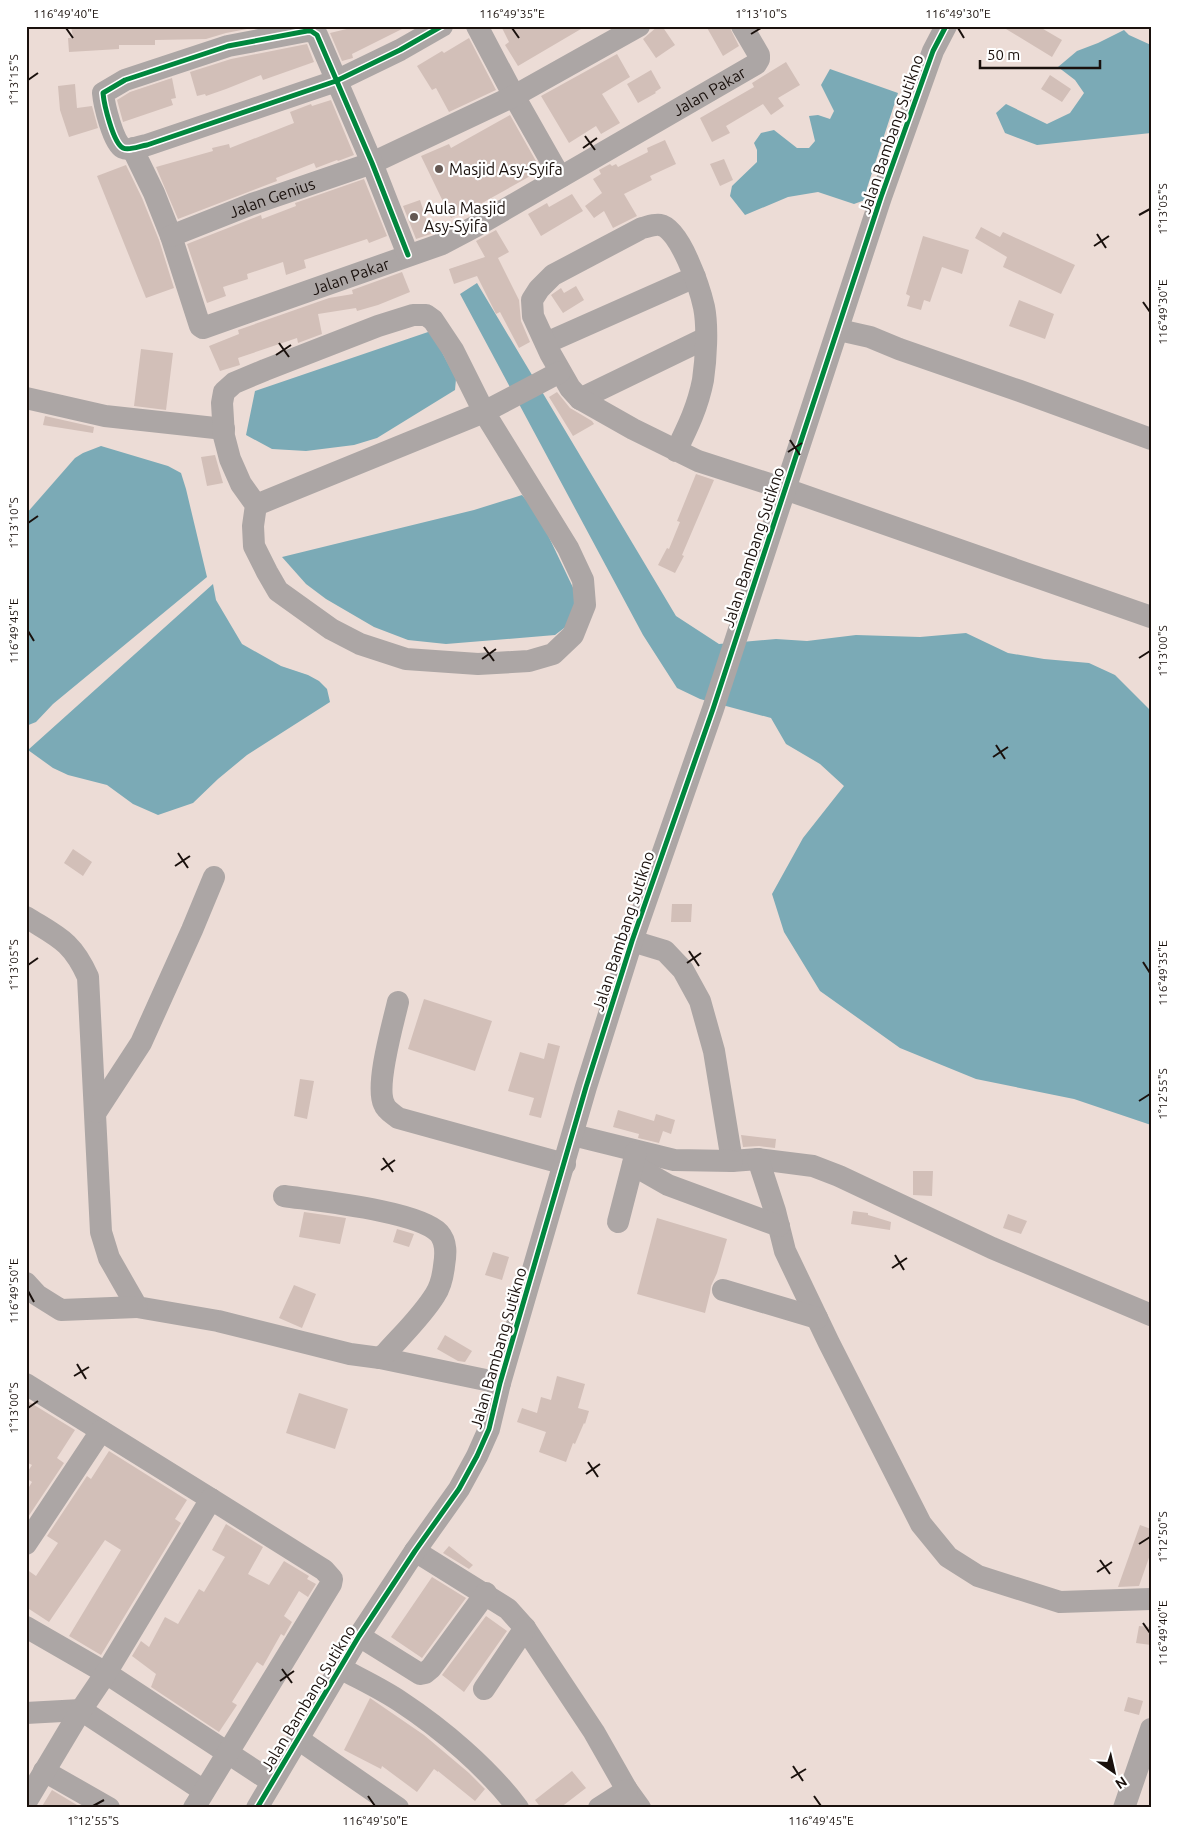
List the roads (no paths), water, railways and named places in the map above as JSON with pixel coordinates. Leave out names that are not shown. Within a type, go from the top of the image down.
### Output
[{"type":"street","points":[[408,255],[372,163],[336,81],[317,35],[311,31],[233,44],[125,80],[103,93],[105,110],[117,141],[120,146],[126,149],[134,148],[336,81],[400,50],[442,26]]},
{"type":"street","points":[[476,26],[560,177]]},
{"type":"street","name":"Jalan Genius","points":[[171,236],[252,204],[372,163],[514,96],[639,26]]},
{"type":"street","name":"Jalan Pakar","points":[[134,148],[171,236],[202,329],[442,244],[478,225],[756,64],[758,56],[742,26]]},
{"type":"street","name":"Jalan Bambang Sutikno","points":[[257,1808],[359,1636],[415,1551],[459,1489],[489,1429],[500,1383],[586,1088],[632,941],[713,709],[839,330],[881,197],[933,51],[946,26]]},
{"type":"street","points":[[550,376],[546,343],[533,316],[532,300],[539,289],[554,275],[642,228],[662,225],[670,230],[678,241],[695,277],[704,308],[706,338],[703,379],[695,414],[676,451]]},
{"type":"street","points":[[546,343],[695,277]]},
{"type":"street","points":[[413,315],[426,315],[434,320],[490,409],[568,548],[583,580],[585,605],[573,635],[553,654],[529,662],[478,664],[406,659],[360,644],[331,629],[278,591],[254,546],[253,526],[256,505],[242,484],[230,459],[224,429],[222,403],[224,392],[234,383],[378,326],[413,315]]},
{"type":"street","points":[[839,330],[870,337],[1151,439]]},
{"type":"street","points":[[580,399],[706,338]]},
{"type":"street","points":[[550,376],[570,388],[580,399],[698,462],[785,489],[1151,617]]},
{"type":"street","points":[[256,505],[490,409],[550,376]]},
{"type":"street","points":[[26,398],[105,416],[224,429]]},
{"type":"street","points":[[96,1112],[141,1043],[214,877]]},
{"type":"street","points":[[26,917],[66,941],[81,961],[88,977],[101,1232],[109,1258],[137,1306]]},
{"type":"street","points":[[632,941],[665,951],[683,970],[700,1001],[714,1051],[732,1161]]},
{"type":"street","points":[[398,1002],[384,1068],[382,1090],[384,1104],[390,1112],[398,1118],[564,1164]]},
{"type":"street","points":[[573,1135],[635,1158],[758,1160],[813,1166],[839,1176],[992,1248],[1151,1315]]},
{"type":"street","points":[[618,1222],[635,1158]]},
{"type":"street","points":[[635,1158],[668,1185],[779,1226]]},
{"type":"street","points":[[758,1160],[785,1251],[817,1318],[921,1524],[948,1557],[978,1576],[1060,1602],[1151,1599]]},
{"type":"street","points":[[284,1196],[403,1215],[429,1225],[445,1242],[446,1254],[443,1274],[437,1293],[380,1358]]},
{"type":"street","points":[[26,1283],[37,1296],[61,1310],[137,1306],[218,1321],[341,1352],[380,1358],[500,1383]]},
{"type":"street","points":[[723,1290],[817,1318]]},
{"type":"street","points":[[26,1384],[324,1570],[332,1579],[331,1584],[199,1800],[81,1710],[26,1713]]},
{"type":"street","points":[[26,1544],[101,1431]]},
{"type":"street","points":[[26,1802],[211,1499]]},
{"type":"street","points":[[415,1551],[508,1608],[525,1628],[594,1732],[634,1799],[599,1808]]},
{"type":"street","points":[[359,1636],[420,1674],[426,1673],[486,1593]]},
{"type":"street","points":[[26,1627],[106,1673],[272,1782]]},
{"type":"street","points":[[484,1689],[525,1628]]},
{"type":"street","points":[[340,1668],[400,1701],[452,1740],[507,1793],[518,1808]]},
{"type":"street","points":[[1124,1808],[1151,1729]]},
{"type":"street","points":[[298,1739],[398,1808]]},
{"type":"street","points":[[44,1771],[109,1808]]},
{"type":"water","points":[[1124,30],[1129,35],[1151,45],[1151,133],[1037,145],[1005,133],[996,113],[1006,104],[1047,124],[1070,113],[1084,93],[1075,80],[1058,67],[1077,51]]},
{"type":"water","points":[[830,69],[898,93],[867,188],[865,200],[854,204],[818,192],[788,197],[745,215],[730,196],[732,186],[757,162],[757,150],[754,143],[761,133],[774,130],[797,148],[809,148],[815,141],[809,116],[818,115],[830,119],[834,111],[821,85]]},
{"type":"water","points":[[477,283],[676,616],[719,644],[776,639],[807,641],[856,635],[920,637],[966,633],[1008,653],[1044,659],[1089,663],[1115,675],[1151,711],[1151,1125],[1074,1099],[976,1079],[900,1048],[820,991],[784,932],[772,894],[803,838],[844,786],[820,764],[786,744],[771,718],[700,699],[677,688],[643,635],[460,294]]},
{"type":"water","points":[[431,331],[456,379],[455,390],[377,438],[354,445],[306,451],[272,449],[246,435],[255,391]]},
{"type":"water","points":[[101,446],[168,466],[181,473],[207,577],[53,704],[36,722],[26,726],[26,514],[75,458]]},
{"type":"water","points":[[522,495],[533,508],[546,531],[577,596],[572,622],[555,635],[446,644],[408,640],[374,627],[326,599],[306,584],[282,557],[474,510]]},
{"type":"water","points":[[213,584],[216,600],[242,644],[281,666],[308,675],[319,681],[327,689],[330,702],[247,755],[193,803],[158,815],[133,804],[107,785],[68,775],[53,768],[28,750]]},
{"type":"place","name":"Masjid Asy-Syifa","points":[[439,169]]},
{"type":"place","name":"Aula Masjid Asy-Syifa","points":[[414,217]]}]
